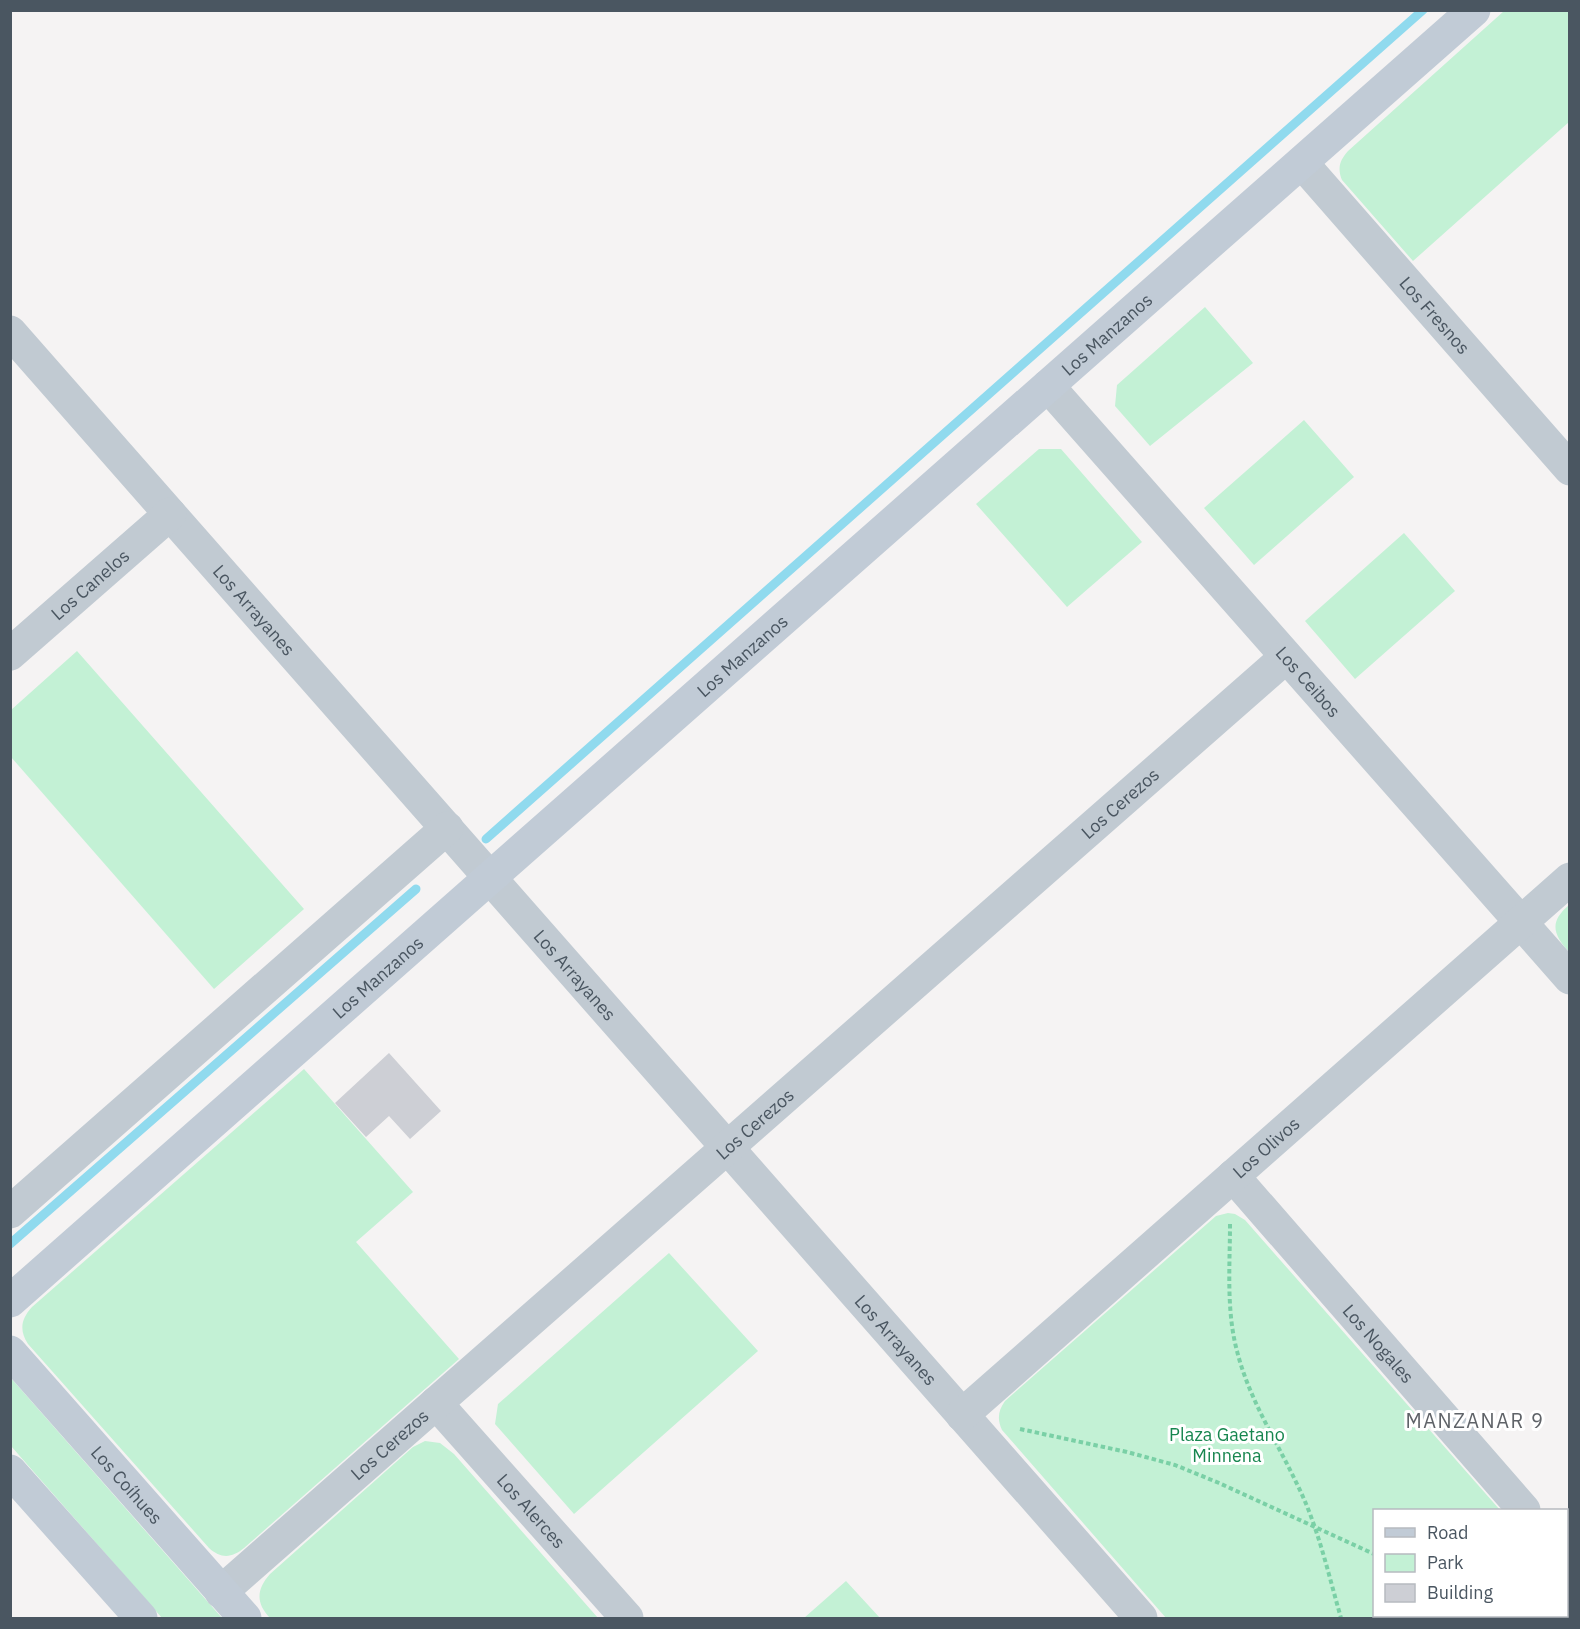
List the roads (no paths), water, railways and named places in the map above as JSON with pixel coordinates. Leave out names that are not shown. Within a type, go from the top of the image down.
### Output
[{"type":"street","name":"Los Manzanos","points":[[10,1301],[1474,10]]},
{"type":"street","name":"Los Fresnos","points":[[1302,163],[1569,469]]},
{"type":"street","name":"Los Arrayanes","points":[[10,332],[1141,1618]]},
{"type":"street","name":"Los Ceibos","points":[[1048,386],[1569,978]]},
{"type":"street","name":"Los Canelos","points":[[10,654],[170,513]]},
{"type":"street","name":"Los Cerezos","points":[[221,1592],[1286,657]]},
{"type":"street","points":[[10,1212],[447,828]]},
{"type":"street","name":"Los Olivos","points":[[962,1414],[1569,879]]},
{"type":"street","name":"Los Nogales","points":[[1233,1176],[1523,1509]]},
{"type":"street","name":"Los Coíhues","points":[[10,1352],[245,1618]]},
{"type":"street","name":"Los Alerces","points":[[436,1403],[627,1618]]},
{"type":"street","points":[[10,1471],[141,1618]]},
{"type":"waterway","points":[[486,839],[1423,10]]},
{"type":"waterway","points":[[10,1244],[416,889]]},
{"type":"district","name":"MANZANAR 9","points":[[1475,1420]]},
{"type":"park label","name":"Plaza Gaetano Minnena","points":[[1227,1444]]}]
